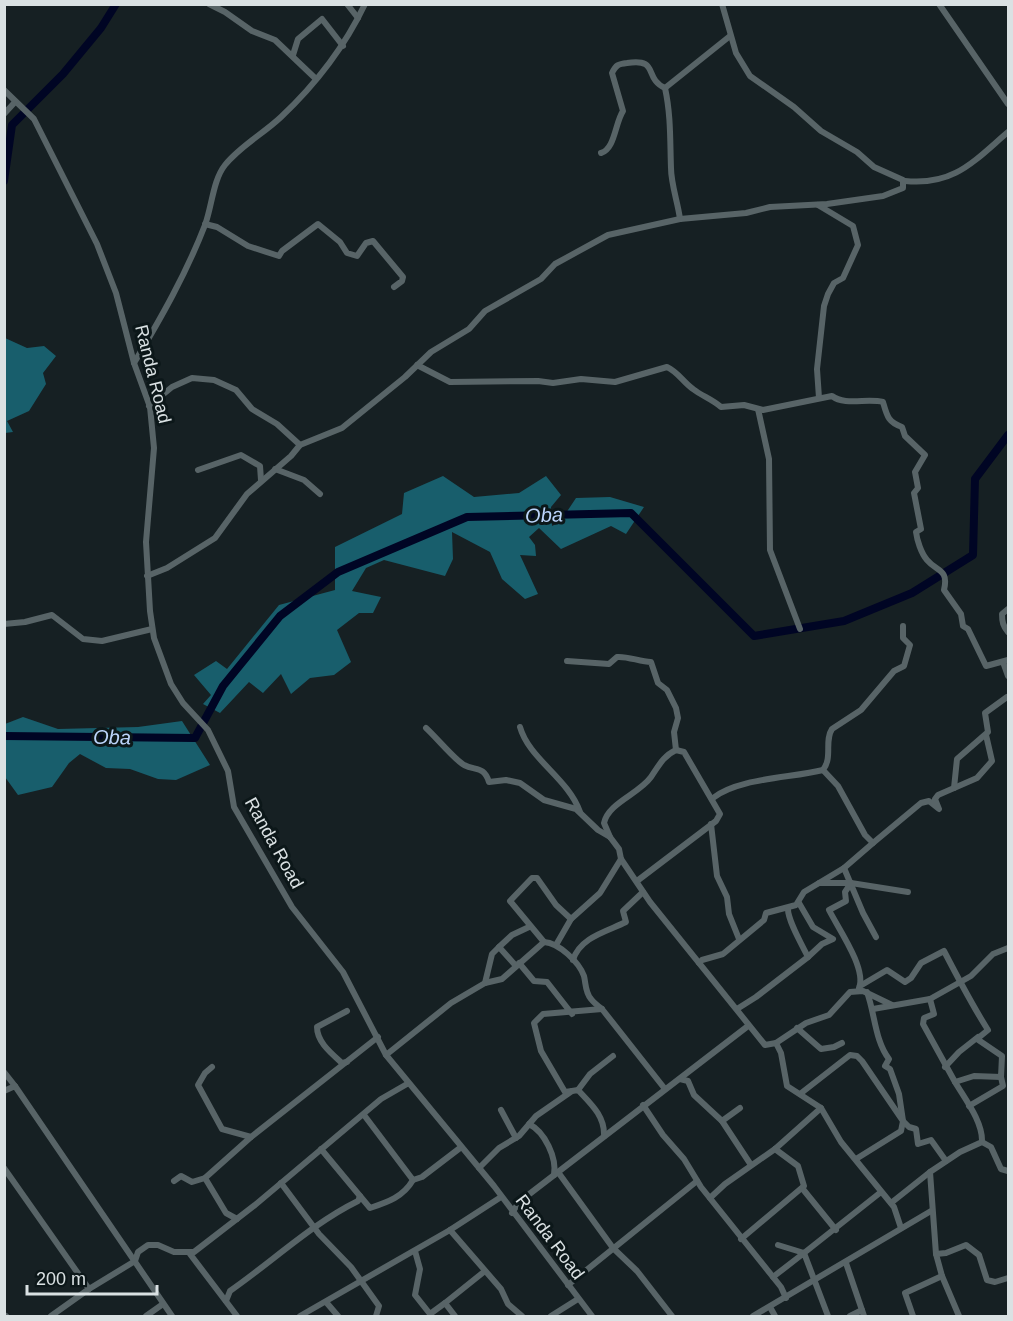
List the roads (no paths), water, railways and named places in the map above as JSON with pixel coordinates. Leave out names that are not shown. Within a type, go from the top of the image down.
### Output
[{"type":"street","points":[[209,4],[252,31],[271,38],[293,55],[316,79]]},
{"type":"street","points":[[347,4],[358,18]]},
{"type":"street","points":[[134,363],[174,295],[205,224],[218,179],[226,164],[282,116],[316,79],[344,46],[365,4]]},
{"type":"street","points":[[722,4],[730,36],[745,69],[755,80],[874,167],[904,181],[933,181],[958,173],[988,152],[1008,132]]},
{"type":"street","points":[[939,4],[1008,104]]},
{"type":"street","points":[[293,55],[298,39],[322,19],[344,46]]},
{"type":"street","points":[[665,88],[730,36]]},
{"type":"street","points":[[601,153],[606,152],[613,142],[616,121],[623,111],[612,73],[618,64],[642,61],[648,64],[658,85],[665,88]]},
{"type":"street","points":[[665,88],[672,131],[671,169],[680,219]]},
{"type":"street","name":"Randa Road","points":[[4,90],[34,119],[97,244],[116,293],[134,363],[149,406],[154,456],[146,542],[147,576],[152,629],[171,684],[183,703],[208,730],[226,765],[234,807],[292,907],[343,972],[386,1055],[407,1084],[479,1168],[592,1317]]},
{"type":"street","points":[[4,114],[15,102]]},
{"type":"street","points":[[147,576],[167,568],[215,538],[245,497],[291,456],[300,445],[342,428],[431,352],[469,329],[489,308],[541,279],[555,264],[608,235],[680,219],[883,196],[903,188],[904,181]]},
{"type":"street","points":[[818,204],[854,226],[858,245],[843,278],[834,283],[824,306],[817,369],[819,399]]},
{"type":"street","points":[[205,224],[217,227],[248,246],[279,256],[282,251],[318,224],[340,242],[347,254],[357,256],[366,243],[373,241],[403,277],[402,281],[394,287]]},
{"type":"street","points":[[417,365],[450,381],[538,381],[553,384],[581,379],[615,382],[667,367],[677,372],[690,387],[709,396],[721,407],[744,405],[763,410],[832,396],[841,401],[883,402],[887,418],[892,424],[902,428],[905,436],[925,455],[915,472],[918,488],[914,493],[921,529],[916,532],[918,540],[928,561],[942,571],[946,584],[944,590],[955,603],[963,626],[968,629],[986,666],[1006,661],[1008,676]]},
{"type":"street","points":[[149,406],[172,387],[192,378],[214,380],[236,390],[252,409],[277,424],[300,445]]},
{"type":"street","points":[[758,409],[770,459],[770,550],[800,628]]},
{"type":"street","points":[[198,470],[241,455],[260,466],[261,481]]},
{"type":"street","points":[[275,469],[304,480],[320,494]]},
{"type":"street","points":[[1008,609],[1002,614],[1003,627],[1008,632]]},
{"type":"street","points":[[4,624],[25,622],[52,615],[66,623],[71,632],[83,639],[102,641],[152,629]]},
{"type":"street","points":[[823,770],[828,760],[831,729],[861,710],[894,671],[904,666],[910,645],[903,638],[903,626]]},
{"type":"street","points":[[567,661],[609,664],[617,657],[623,657],[643,664],[651,662],[658,683],[667,690],[676,708],[678,718],[674,732],[676,750]]},
{"type":"street","points":[[699,963],[723,954],[764,920],[766,913],[799,903],[804,892],[844,868],[921,803],[930,801],[939,809],[935,799],[938,795],[982,775],[992,761],[986,735],[988,732],[985,713],[1008,695]]},
{"type":"street","points":[[520,727],[530,750],[552,771],[580,812],[598,830],[610,837]]},
{"type":"street","points":[[426,728],[463,764],[480,768],[487,774],[489,782],[514,781],[544,800],[580,812]]},
{"type":"street","points":[[954,789],[957,759],[986,735]]},
{"type":"street","points":[[637,881],[711,824],[720,814],[713,798],[684,752],[676,750]]},
{"type":"street","points":[[676,750],[656,767],[646,782],[607,814],[604,823],[619,849],[621,859],[643,892],[765,1045],[776,1043],[797,1028],[829,1015],[847,995],[887,970],[905,982],[911,978],[921,963],[944,951],[988,1030]]},
{"type":"street","points":[[713,798],[722,792],[753,783],[823,770]]},
{"type":"street","points":[[823,770],[838,786],[865,835],[873,843]]},
{"type":"street","points":[[711,824],[717,876],[727,897],[729,914],[740,939]]},
{"type":"street","points":[[556,945],[571,919],[600,893],[621,859]]},
{"type":"street","points":[[844,868],[876,937]]},
{"type":"street","points":[[571,919],[556,905],[537,878],[532,878],[510,901],[544,942],[556,945],[573,960],[584,977],[584,986],[590,999],[602,1009],[665,1089]]},
{"type":"street","points":[[819,883],[851,883],[908,892]]},
{"type":"street","points":[[851,883],[845,892],[846,901],[829,910],[849,946],[861,978],[859,988]]},
{"type":"street","points":[[573,960],[578,949],[591,939],[608,928],[611,930],[626,922],[623,911],[643,892]]},
{"type":"street","points":[[737,1009],[756,997],[822,944],[834,939],[813,927],[799,903]]},
{"type":"street","points":[[788,908],[788,918],[796,929],[808,957]]},
{"type":"street","points":[[485,983],[492,954],[512,935],[530,927]]},
{"type":"street","points":[[386,1055],[427,1025],[445,1008],[485,983],[502,979],[544,942]]},
{"type":"street","points":[[499,947],[534,981],[547,982],[572,1014]]},
{"type":"street","points":[[873,1009],[930,999],[979,970],[993,954],[1008,948]]},
{"type":"street","points":[[859,988],[892,1005]]},
{"type":"street","points":[[856,1159],[901,1131],[903,1121],[900,1096],[890,1069],[885,1066],[889,1059],[881,1047],[867,992]]},
{"type":"street","points":[[930,999],[934,1014],[922,1021],[969,1106],[982,1135],[982,1142]]},
{"type":"street","points":[[575,1091],[565,1092],[541,1051],[534,1023],[543,1014],[572,1014],[602,1009]]},
{"type":"street","points":[[347,1011],[316,1027],[317,1034],[328,1051],[342,1063],[347,1062]]},
{"type":"street","points":[[512,1213],[519,1202],[748,1026]]},
{"type":"street","points":[[797,1028],[821,1049],[842,1043]]},
{"type":"street","points":[[945,1066],[988,1030]]},
{"type":"street","points":[[969,1106],[1003,1086],[1002,1056],[977,1039],[988,1030]]},
{"type":"street","points":[[174,1181],[181,1176],[192,1182],[205,1178],[251,1137],[378,1037]]},
{"type":"street","points":[[776,1043],[781,1053],[787,1086],[821,1108],[841,1142],[891,1203],[901,1228]]},
{"type":"street","points":[[800,1094],[849,1055],[857,1056],[903,1121],[909,1128],[916,1129],[918,1144],[931,1140],[946,1161]]},
{"type":"street","points":[[479,1168],[499,1148],[516,1138],[529,1124],[575,1091],[590,1074],[613,1056]]},
{"type":"street","points":[[212,1067],[205,1073],[198,1085],[216,1114],[219,1125],[226,1131],[251,1137]]},
{"type":"street","points":[[4,1072],[172,1317]]},
{"type":"street","points":[[955,1082],[974,1076],[1001,1077]]},
{"type":"street","points":[[680,1079],[688,1081],[694,1095],[722,1121],[751,1165]]},
{"type":"street","points":[[51,1317],[89,1289],[135,1261],[138,1252],[153,1244],[174,1252],[190,1254],[237,1219],[386,1096],[407,1084]]},
{"type":"street","points":[[4,1091],[15,1086]]},
{"type":"street","points":[[575,1091],[604,1124],[604,1136]]},
{"type":"street","points":[[643,1106],[741,1239],[773,1276],[786,1298]]},
{"type":"street","points":[[722,1121],[740,1108]]},
{"type":"street","points":[[710,1198],[725,1184],[775,1149],[821,1108]]},
{"type":"street","points":[[501,1110],[516,1138]]},
{"type":"street","points":[[364,1115],[413,1180]]},
{"type":"street","points":[[529,1124],[537,1130],[554,1157],[556,1174],[613,1248],[637,1271],[672,1317]]},
{"type":"street","points":[[891,1203],[946,1161],[982,1142]]},
{"type":"street","points":[[982,1142],[991,1147],[1001,1169],[1008,1171]]},
{"type":"street","points":[[321,1149],[370,1208],[401,1195],[413,1180],[423,1177],[460,1148]]},
{"type":"street","points":[[775,1149],[798,1166],[802,1188],[836,1230]]},
{"type":"street","points":[[4,1168],[89,1289]]},
{"type":"street","points":[[930,1172],[936,1254],[942,1276],[959,1317]]},
{"type":"street","points":[[205,1178],[226,1213],[237,1219]]},
{"type":"street","points":[[568,1285],[697,1181]]},
{"type":"street","points":[[281,1183],[379,1306],[376,1317]]},
{"type":"street","points":[[741,1239],[802,1188]]},
{"type":"street","points":[[773,1276],[836,1230],[881,1192]]},
{"type":"street","points":[[225,1300],[230,1291],[314,1227],[334,1217],[346,1204],[358,1201],[360,1196]]},
{"type":"street","points":[[300,1317],[415,1251],[501,1197]]},
{"type":"street","points":[[753,1317],[932,1210]]},
{"type":"street","points":[[450,1230],[501,1289],[508,1304],[522,1317]]},
{"type":"street","points":[[778,1245],[804,1253]]},
{"type":"street","points":[[936,1254],[946,1253],[966,1245],[978,1255],[987,1280],[995,1282],[1008,1278]]},
{"type":"street","points":[[415,1251],[420,1269],[415,1295],[429,1316],[485,1271]]},
{"type":"street","points":[[804,1253],[828,1317]]},
{"type":"street","points":[[190,1254],[237,1317]]},
{"type":"street","points":[[846,1263],[863,1313],[850,1317]]},
{"type":"street","points":[[913,1317],[905,1293],[942,1276]]},
{"type":"street","points":[[551,1317],[578,1299]]},
{"type":"street","points":[[326,1302],[338,1317]]},
{"type":"street","points":[[445,1303],[456,1317]]},
{"type":"street","points":[[146,1317],[164,1304]]},
{"type":"street","points":[[770,1307],[775,1317]]},
{"type":"waterway","points":[[4,181],[12,125],[63,74],[101,28],[116,4]]},
{"type":"waterway","name":"Oba","points":[[4,736],[195,738],[223,686],[280,616],[338,572],[467,517],[631,513],[754,636],[844,621],[912,593],[973,555],[975,479],[1008,435]]}]
